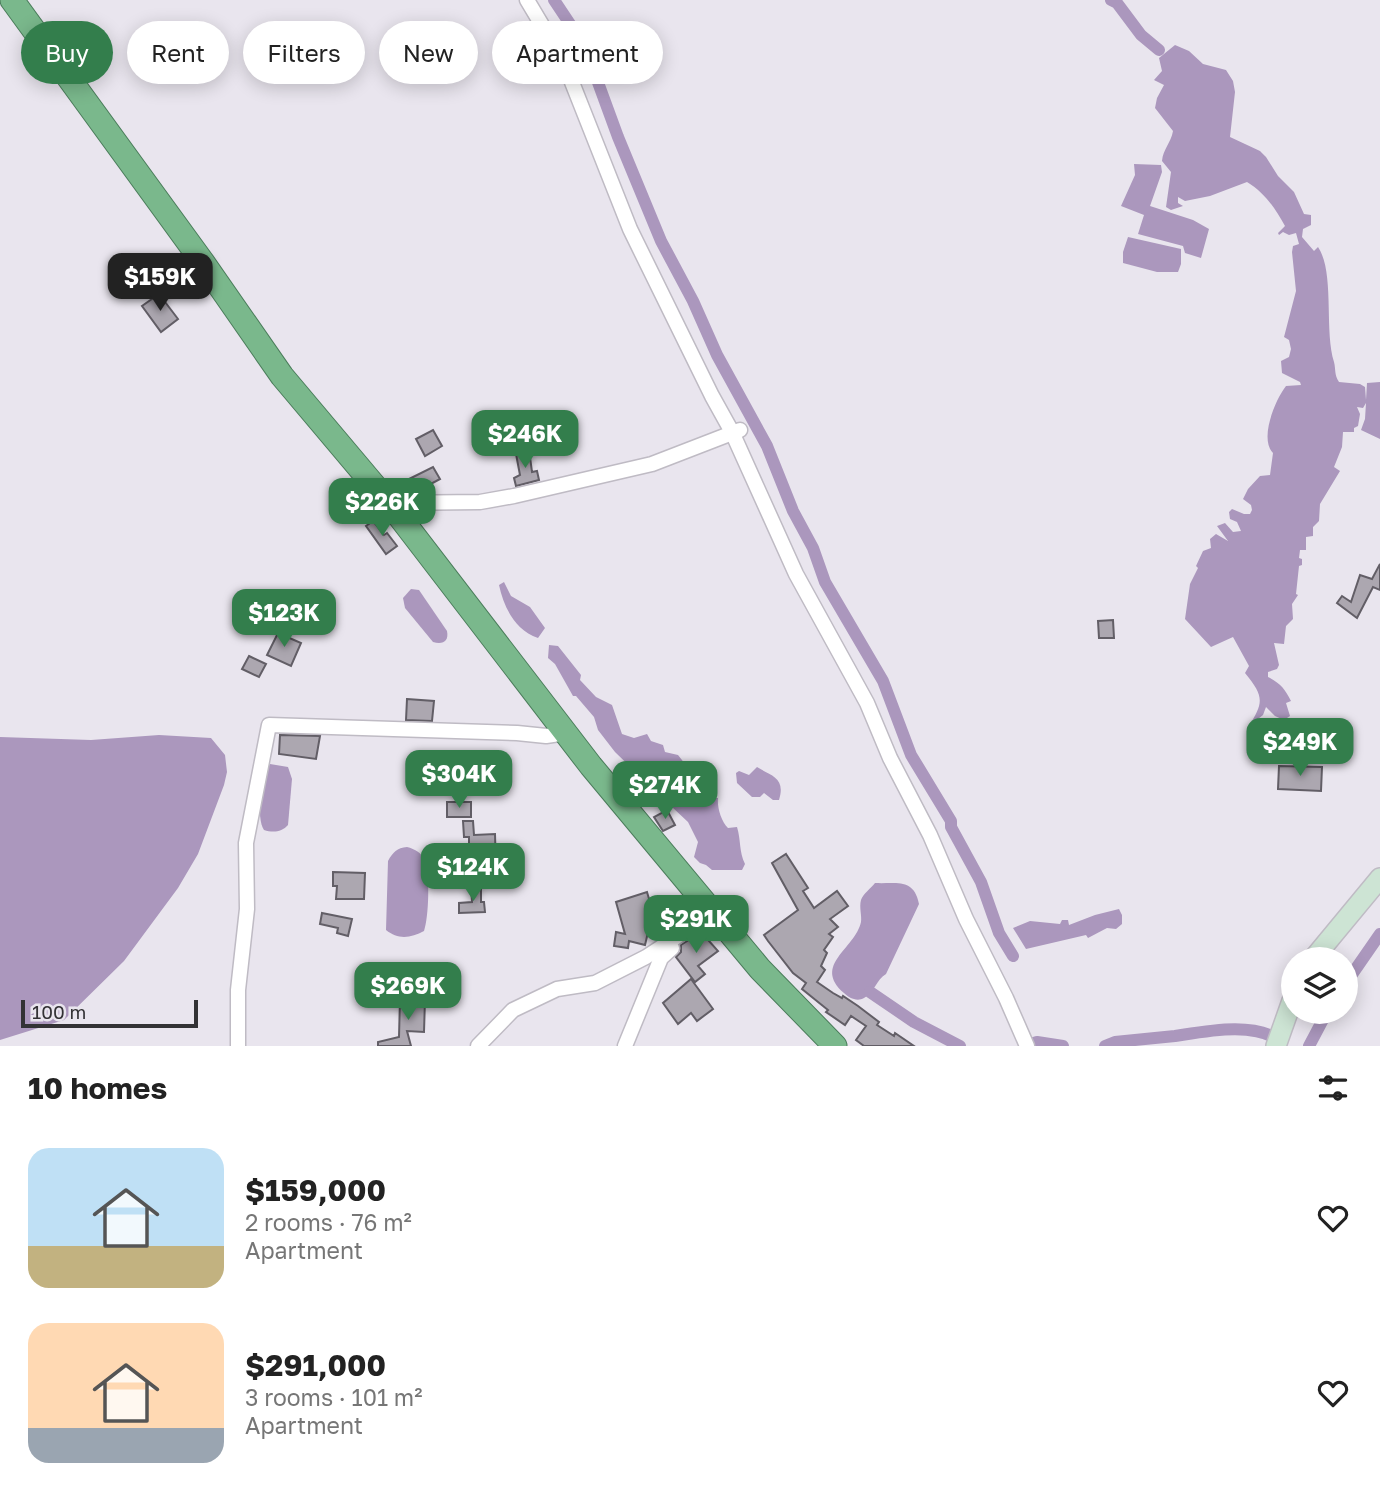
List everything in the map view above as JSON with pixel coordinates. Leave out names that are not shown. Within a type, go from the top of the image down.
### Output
[{"type":"highway","points":[[12,0],[282,376],[389,503],[591,766],[760,969],[835,1046]]},
{"type":"main road","points":[[1324,947],[1380,878]]},
{"type":"main road","points":[[1276,1046],[1284,1024]]},
{"type":"street","points":[[527,0],[564,62],[630,229],[712,396],[736,431],[796,574],[867,703],[890,758],[930,835],[966,919],[1027,1046]]},
{"type":"street","points":[[389,503],[480,502],[514,496],[652,464],[736,431]]},
{"type":"street","points":[[239,1046],[238,990],[247,909],[246,843],[269,725],[546,736],[566,733]]},
{"type":"street","points":[[478,1046],[513,1010],[557,989],[595,983],[657,950],[713,913]]},
{"type":"street","points":[[625,1046],[661,958],[713,913]]},
{"type":"shaded area","points":[[1175,45],[1189,51],[1203,64],[1226,70],[1233,81],[1235,92],[1230,137],[1260,151],[1278,176],[1294,192],[1304,214],[1311,215],[1311,225],[1303,229],[1302,237],[1314,251],[1318,247],[1323,258],[1328,286],[1331,349],[1339,382],[1365,387],[1366,400],[1367,383],[1380,382],[1380,439],[1361,430],[1366,403],[1363,408],[1357,407],[1360,414],[1358,426],[1354,428],[1354,432],[1343,432],[1342,447],[1334,467],[1340,471],[1320,504],[1319,521],[1313,527],[1313,536],[1306,537],[1306,550],[1300,550],[1302,565],[1299,566],[1298,595],[1292,604],[1293,619],[1286,626],[1284,644],[1274,643],[1279,665],[1277,669],[1268,672],[1268,677],[1279,684],[1289,697],[1291,701],[1286,703],[1290,716],[1284,720],[1266,707],[1263,715],[1249,726],[1259,705],[1259,694],[1245,673],[1249,666],[1233,637],[1211,647],[1185,619],[1190,584],[1203,551],[1211,548],[1210,539],[1216,534],[1228,541],[1217,526],[1225,523],[1233,532],[1241,531],[1237,522],[1230,519],[1229,512],[1232,509],[1250,514],[1251,505],[1243,499],[1248,489],[1260,476],[1270,475],[1273,453],[1269,447],[1268,429],[1277,400],[1286,386],[1301,385],[1282,373],[1281,361],[1289,357],[1291,349],[1289,340],[1284,337],[1296,291],[1292,252],[1293,246],[1299,244],[1296,233],[1289,235],[1283,232],[1279,235],[1285,226],[1281,219],[1264,196],[1247,182],[1210,196],[1185,201],[1178,197],[1178,203],[1183,206],[1171,210],[1166,207],[1171,172],[1162,161],[1173,131],[1155,108],[1164,85],[1154,80],[1162,71],[1159,58]]},
{"type":"shaded area","points":[[1134,164],[1161,165],[1162,172],[1150,206],[1193,220],[1209,229],[1201,258],[1185,253],[1183,246],[1138,234],[1144,215],[1121,206],[1135,175]]},
{"type":"shaded area","points":[[1128,237],[1181,249],[1178,272],[1157,272],[1123,263]]},
{"type":"shaded area","points":[[504,582],[511,596],[530,607],[545,628],[538,638],[523,630],[512,617],[499,585]]},
{"type":"shaded area","points":[[411,589],[419,590],[447,631],[444,641],[433,642],[405,608],[403,598]]},
{"type":"shaded area","points":[[549,645],[558,646],[581,675],[580,680],[596,697],[612,705],[622,734],[634,738],[647,734],[651,741],[663,745],[665,752],[678,755],[697,779],[697,784],[707,788],[712,798],[718,798],[720,814],[726,825],[728,828],[737,827],[745,864],[742,870],[712,870],[694,857],[698,842],[688,822],[656,792],[654,786],[648,784],[615,752],[598,730],[594,717],[576,696],[573,696],[555,664],[548,658]]},
{"type":"shaded area","points":[[159,735],[211,738],[225,755],[227,772],[224,785],[198,854],[178,888],[124,961],[64,1020],[0,1040],[0,737],[91,740]]},
{"type":"shaded area","points":[[270,764],[288,767],[292,779],[288,825],[274,832],[264,830],[260,816],[262,786]]},
{"type":"shaded area","points":[[757,767],[779,782],[779,800],[773,800],[764,793],[760,797],[752,797],[737,783],[736,773],[739,771],[749,775]]},
{"type":"shaded area","points":[[407,847],[418,852],[425,861],[428,896],[424,931],[405,937],[386,930],[388,861],[396,851]]},
{"type":"shaded area","points":[[875,883],[909,886],[917,896],[919,904],[886,974],[867,996],[856,999],[844,993],[835,983],[832,974],[838,957],[857,932],[861,922],[862,898]]},
{"type":"shaded area","points":[[1119,909],[1122,924],[1116,929],[1107,928],[1088,938],[1086,935],[1026,949],[1013,928],[1030,921],[1060,924],[1062,920],[1068,920],[1069,925]]},
{"type":"building","points":[[159,294],[178,319],[161,332],[142,306]]},
{"type":"building","points":[[433,430],[442,446],[425,456],[416,439]]},
{"type":"building","points":[[526,452],[530,457],[532,472],[537,471],[539,480],[516,486],[514,478],[520,475],[516,454]]},
{"type":"building","points":[[433,467],[440,479],[416,492],[409,479]]},
{"type":"building","points":[[373,521],[397,546],[386,554],[366,526]]},
{"type":"building","points":[[1380,564],[1380,590],[1373,587],[1357,618],[1337,603],[1342,596],[1351,602],[1360,575],[1372,579]]},
{"type":"building","points":[[1113,620],[1114,638],[1099,638],[1098,621]]},
{"type":"building","points":[[278,633],[301,643],[291,666],[267,655]]},
{"type":"building","points":[[249,656],[266,664],[259,677],[242,669]]},
{"type":"building","points":[[407,699],[434,701],[432,721],[406,720]]},
{"type":"building","points":[[280,735],[320,736],[316,759],[279,754]]},
{"type":"building","points":[[483,764],[485,778],[463,779],[462,765]]},
{"type":"building","points":[[1279,766],[1322,767],[1321,791],[1278,789]]},
{"type":"building","points":[[447,802],[471,802],[471,817],[447,817]]},
{"type":"building","points":[[667,810],[675,825],[663,831],[654,817]]},
{"type":"building","points":[[463,821],[473,821],[474,835],[495,834],[496,868],[487,868],[486,848],[469,848],[469,837],[464,837]]},
{"type":"building","points":[[786,854],[808,888],[803,891],[814,908],[837,891],[848,906],[830,919],[838,927],[829,934],[833,937],[824,950],[827,953],[821,966],[825,970],[817,982],[858,1006],[879,1022],[877,1025],[914,1046],[864,1046],[856,1040],[866,1026],[851,1016],[845,1025],[826,1012],[828,1010],[802,989],[806,983],[793,973],[764,935],[798,910],[772,863]]},
{"type":"building","points":[[333,872],[365,873],[364,899],[336,899],[337,886],[333,886]]},
{"type":"building","points":[[471,887],[481,887],[481,902],[484,902],[485,912],[459,913],[459,903],[472,902]]},
{"type":"building","points":[[647,892],[654,916],[645,945],[629,941],[628,948],[614,946],[616,932],[625,934],[616,902]]},
{"type":"building","points":[[680,900],[691,916],[683,921],[678,915],[672,919],[665,910]]},
{"type":"building","points":[[322,913],[352,919],[348,936],[337,933],[338,928],[320,924]]},
{"type":"building","points":[[701,932],[718,951],[698,966],[705,974],[695,982],[676,957],[681,952],[681,945]]},
{"type":"building","points":[[691,979],[713,1009],[697,1021],[691,1013],[678,1024],[663,1003]]},
{"type":"building","points":[[400,999],[425,999],[424,1032],[407,1031],[411,1046],[378,1046],[378,1042],[399,1037]]},
{"type":"waterway","points":[[554,0],[572,27],[596,77],[661,241],[693,301],[717,355],[767,446],[793,511],[813,548],[825,582],[883,681],[911,755],[951,821],[951,827],[981,882],[999,933],[1013,956]]},
{"type":"waterway","points":[[1111,0],[1117,3],[1141,35],[1159,50]]},
{"type":"waterway","points":[[1358,966],[1380,934]]},
{"type":"waterway","points":[[870,992],[914,1022],[960,1046]]},
{"type":"waterway","points":[[1309,1046],[1321,1024]]},
{"type":"waterway","points":[[1105,1046],[1115,1042],[1230,1029],[1258,1032],[1282,1042]]},
{"type":"waterway","points":[[1025,1046],[1037,1042],[1063,1046]]}]
